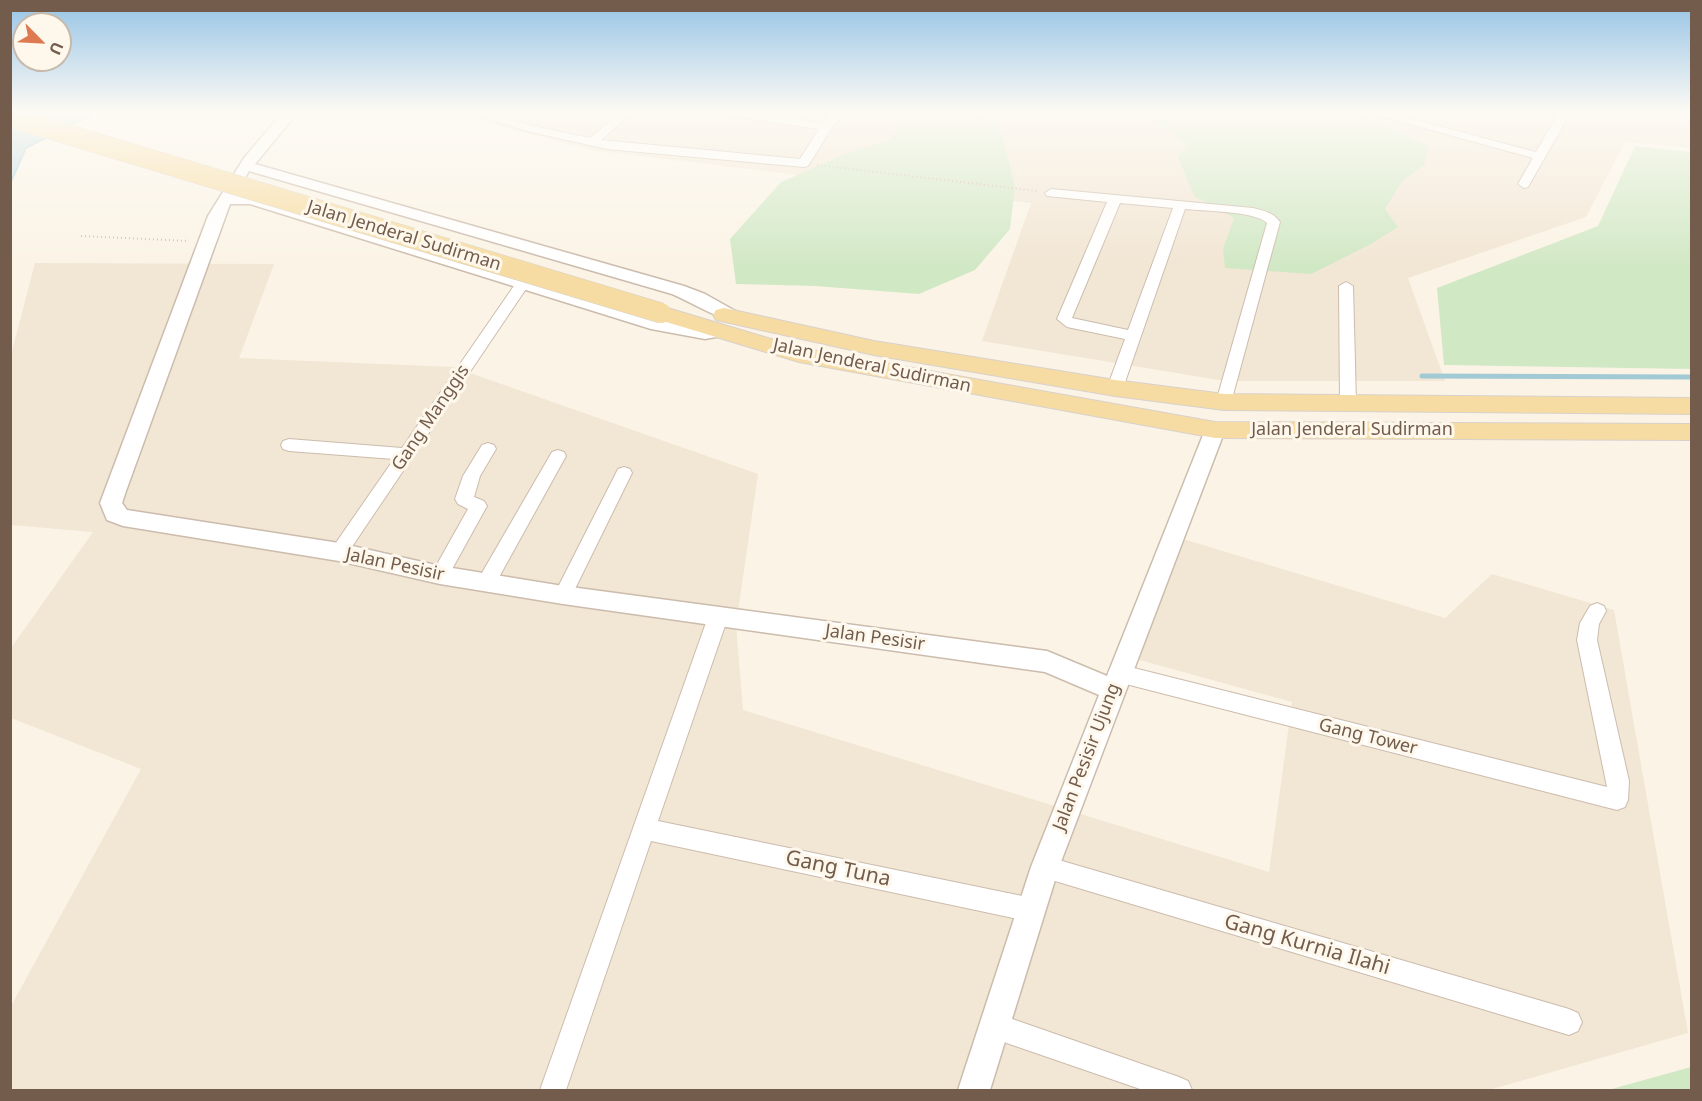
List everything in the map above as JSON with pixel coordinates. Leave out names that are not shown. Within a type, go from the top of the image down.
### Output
[{"type":"main road","name":"Jalan Jenderal Sudirman","points":[[170,163],[726,324],[1115,388],[1224,402],[1692,406]]},
{"type":"main road","name":"Jalan Jenderal Sudirman","points":[[196,163],[666,307]]},
{"type":"main road","name":"Jalan Jenderal Sudirman","points":[[726,324],[799,355],[1215,430],[1692,432]]},
{"type":"street","name":"Jalan Pesisir","points":[[249,163],[223,201],[206,242],[168,352],[115,491],[111,503],[115,514],[123,518],[339,552],[486,583],[1047,662],[1115,681]]},
{"type":"street","points":[[1524,184],[1536,163]]},
{"type":"street","points":[[223,201],[239,198],[252,200],[651,323],[705,333],[726,324],[699,298],[678,290],[247,166]]},
{"type":"street","points":[[1051,193],[1253,212],[1268,216],[1274,222],[1224,402]]},
{"type":"street","points":[[1115,199],[1064,319],[1072,324],[1134,336]]},
{"type":"street","points":[[1115,388],[1180,205]]},
{"type":"street","name":"Gang Manggis","points":[[339,552],[523,283]]},
{"type":"street","points":[[1346,286],[1348,403]]},
{"type":"street","name":"Jalan Pesisir Ujung","points":[[974,1090],[1045,867],[1115,681],[1215,430]]},
{"type":"street","points":[[290,445],[407,454]]},
{"type":"street","points":[[440,575],[463,537],[478,506],[464,499],[470,489],[469,483],[472,476],[488,449]]},
{"type":"street","points":[[486,583],[558,456]]},
{"type":"street","points":[[563,595],[624,473]]},
{"type":"street","name":"Gang Tower","points":[[1115,681],[1617,800],[1618,781],[1587,640],[1590,623],[1597,611]]},
{"type":"street","points":[[553,1090],[718,617]]},
{"type":"street","name":"Gang Tuna","points":[[644,828],[1032,910]]},
{"type":"street","name":"Gang Kurnia Ilahi","points":[[1045,867],[1569,1022]]},
{"type":"street","points":[[996,1026],[1179,1090]]},
{"type":"path","points":[[807,163],[1051,193]]},
{"type":"path","points":[[81,236],[206,242]]},
{"type":"shaded area","points":[[702,163],[1614,163],[1586,217],[1408,278],[1445,381],[1225,381],[982,341],[1031,203]]},
{"type":"shaded area","points":[[35,263],[274,264],[239,358],[453,367],[758,474],[736,625],[743,710],[1269,872],[1292,702],[1136,659],[1173,536],[1445,618],[1492,574],[1614,610],[1688,1033],[1489,1090],[11,1090],[11,1006],[141,769],[11,718],[11,648],[93,532],[11,525],[11,355]]},
{"type":"green space","points":[[824,163],[1009,163],[1015,187],[1010,229],[975,270],[919,294],[815,286],[736,284],[730,239],[781,182]]},
{"type":"green space","points":[[1181,163],[1424,163],[1402,181],[1385,209],[1398,227],[1371,244],[1311,274],[1225,268],[1223,249],[1234,218],[1194,196]]},
{"type":"green space","points":[[1627,163],[1691,163],[1691,369],[1444,365],[1437,288],[1598,226]]},
{"type":"green space","points":[[1691,1067],[1691,1090],[1608,1090]]},
{"type":"water","points":[[11,163],[19,163],[11,182]]},
{"type":"waterway","points":[[1422,376],[1692,377]]}]
